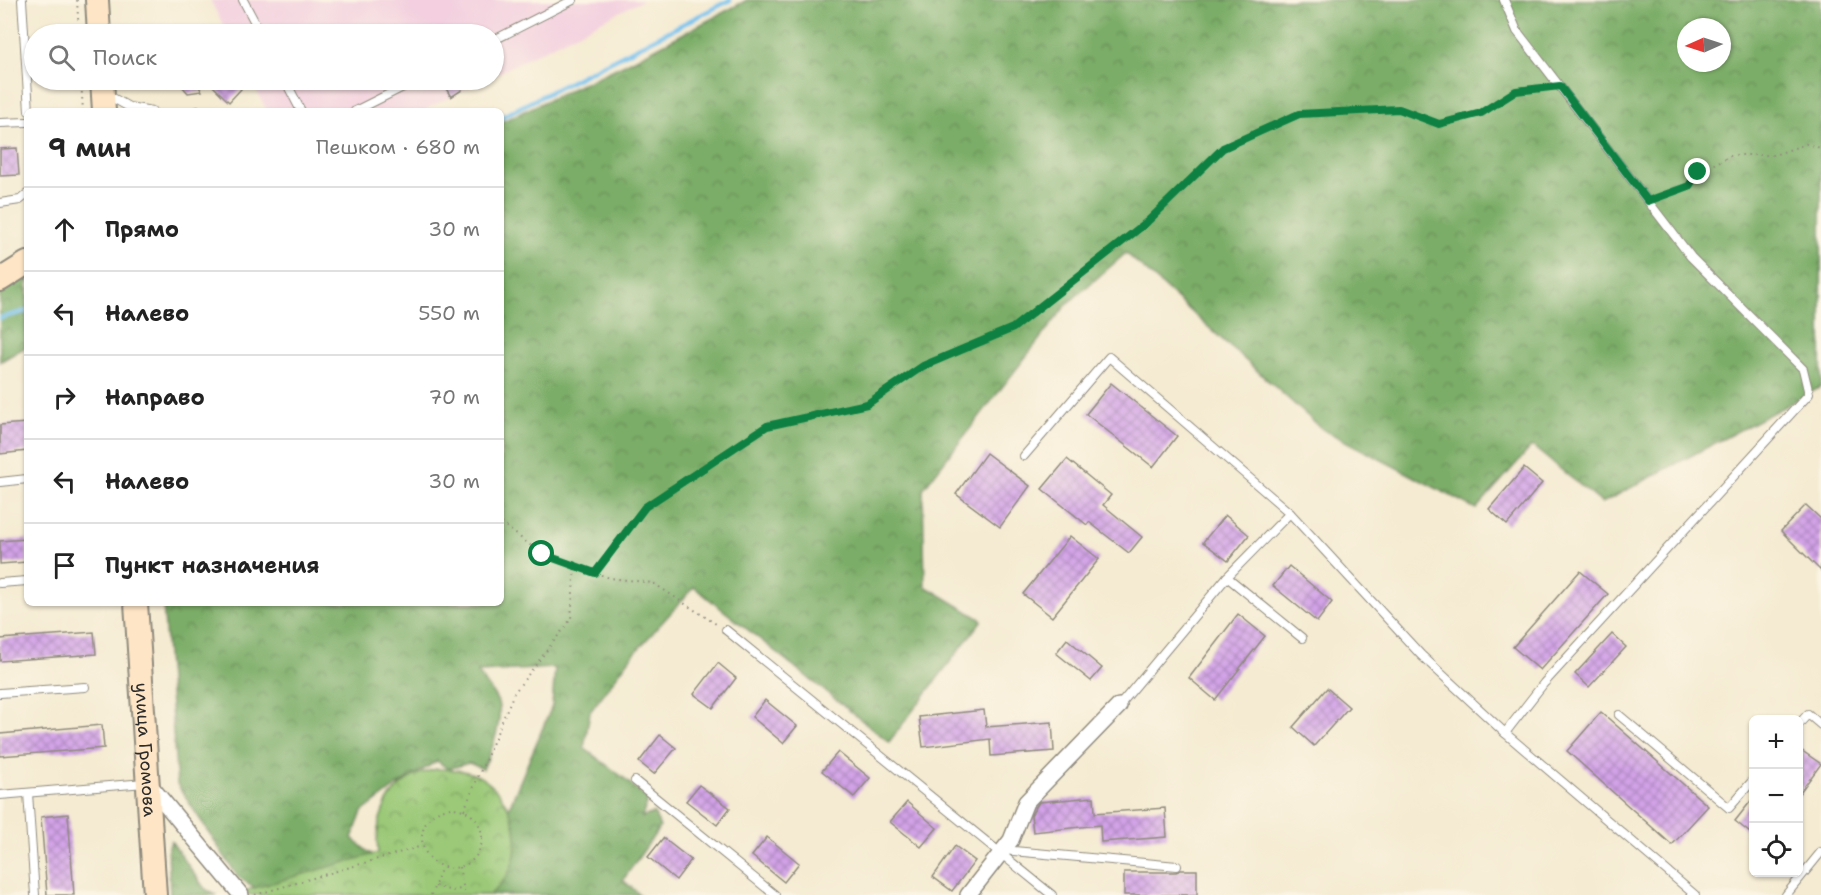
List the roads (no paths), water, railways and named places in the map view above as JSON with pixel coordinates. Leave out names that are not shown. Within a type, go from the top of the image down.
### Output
[{"type":"street","points":[[97,0],[98,24]]},
{"type":"street","points":[[0,280],[24,264]]},
{"type":"street","name":"улица Громова","points":[[136,606],[155,895]]},
{"type":"street","points":[[968,895],[1011,840],[1026,802],[1119,706]]},
{"type":"street","points":[[148,783],[253,895]]},
{"type":"lane","points":[[22,0],[24,32]]},
{"type":"lane","points":[[243,0],[256,24]]},
{"type":"lane","points":[[504,35],[573,0]]},
{"type":"lane","points":[[1504,0],[1517,30],[1691,257],[1803,369],[1809,394],[1544,683],[1505,733]]},
{"type":"lane","points":[[28,90],[29,108]]},
{"type":"lane","points":[[290,90],[299,108]]},
{"type":"lane","points":[[361,108],[397,90]]},
{"type":"lane","points":[[103,94],[135,108]]},
{"type":"lane","points":[[0,123],[24,122]]},
{"type":"lane","points":[[0,203],[20,200],[24,197]]},
{"type":"lane","points":[[1024,456],[1109,357],[1290,513],[1421,655],[1505,733],[1695,895]]},
{"type":"lane","points":[[0,482],[24,479]]},
{"type":"lane","points":[[1119,706],[1227,577],[1290,513]]},
{"type":"lane","points":[[1227,577],[1302,638]]},
{"type":"lane","points":[[0,583],[24,581]]},
{"type":"lane","points":[[726,630],[1052,895]]},
{"type":"lane","points":[[0,693],[85,687]]},
{"type":"lane","points":[[1803,720],[1808,714],[1821,724]]},
{"type":"lane","points":[[1619,715],[1729,808],[1749,785]]},
{"type":"lane","points":[[635,781],[775,895]]},
{"type":"lane","points":[[0,795],[148,783]]},
{"type":"lane","points":[[28,793],[35,895]]},
{"type":"lane","points":[[1001,852],[1177,866]]},
{"type":"lane","points":[[1786,895],[1821,852]]},
{"type":"waterway","points":[[504,115],[730,0]]},
{"type":"waterway","points":[[0,318],[24,312]]}]
